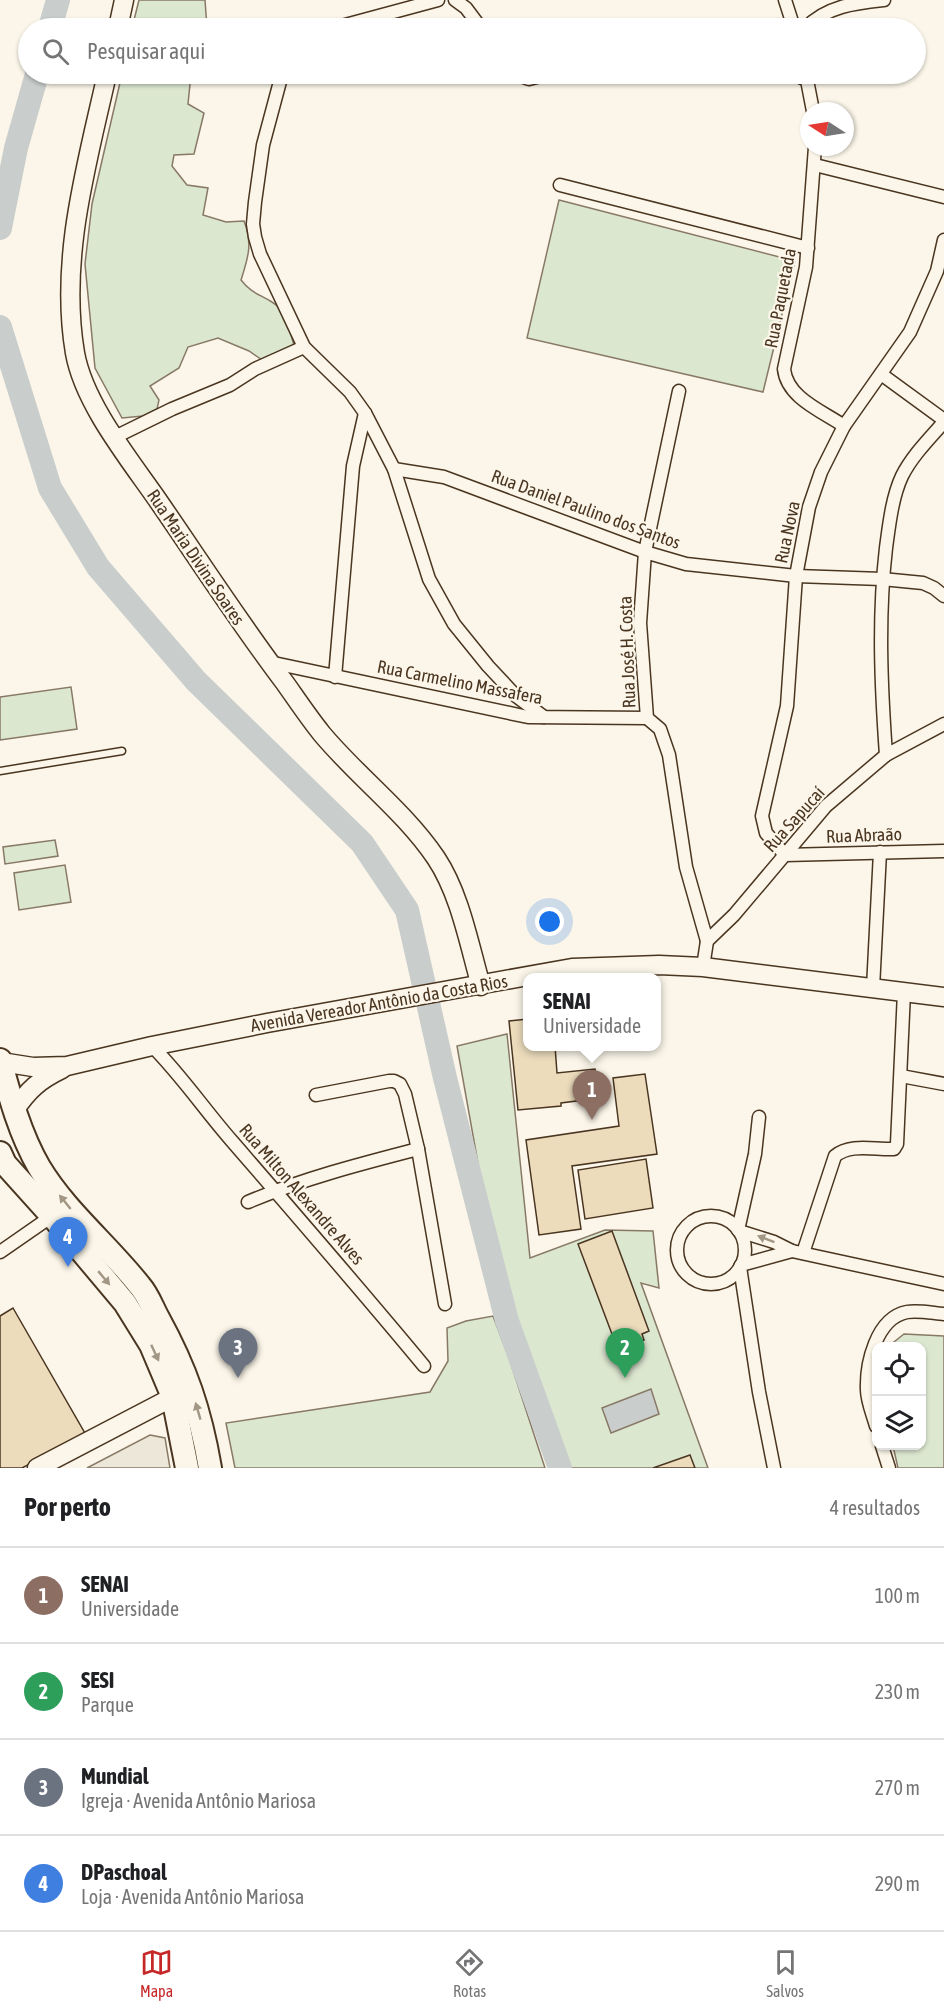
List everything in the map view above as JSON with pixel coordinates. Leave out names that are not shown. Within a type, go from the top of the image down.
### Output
[{"type":"highway","points":[[2,1068],[14,1111],[40,1170],[66,1203],[141,1287],[185,1372],[198,1409],[210,1468]]},
{"type":"highway","points":[[2,1159],[125,1303],[151,1345],[173,1397],[187,1468]]},
{"type":"highway","points":[[125,1303],[137,1313],[144,1312],[146,1309],[144,1299],[132,1277]]},
{"type":"street","points":[[120,18],[124,0]]},
{"type":"street","points":[[371,18],[438,0]]},
{"type":"street","points":[[455,0],[466,8],[474,18]]},
{"type":"street","points":[[785,0],[791,18]]},
{"type":"street","points":[[819,18],[850,4],[884,0]]},
{"type":"street","name":"Rua Maria Divina Soares","points":[[105,84],[79,199],[70,278],[70,318],[76,356],[88,394],[115,438],[269,662],[322,734],[416,832],[437,859],[454,895],[473,987]]},
{"type":"street","points":[[279,84],[263,145],[253,224],[261,254],[303,347],[350,392],[365,413],[394,469],[429,579],[454,624],[516,696],[544,717]]},
{"type":"street","points":[[807,84],[811,102]]},
{"type":"street","name":"Rua Paquetada","points":[[815,156],[806,267],[784,369],[785,380],[796,394],[844,426]]},
{"type":"street","points":[[815,165],[944,197]]},
{"type":"street","points":[[560,185],[808,248]]},
{"type":"street","name":"Rua Nova","points":[[785,855],[766,832],[762,816],[787,706],[796,576],[809,507],[821,472],[844,426],[910,332],[937,271],[944,240]]},
{"type":"street","points":[[115,438],[172,409],[230,385],[255,369],[303,347]]},
{"type":"street","points":[[881,374],[944,421],[901,477],[890,519],[882,579],[880,674],[886,754]]},
{"type":"street","name":"Rua José H. Costa","points":[[679,391],[645,552],[640,623],[647,717],[660,729],[665,740],[686,867],[707,941]]},
{"type":"street","points":[[335,677],[353,466],[365,413]]},
{"type":"street","name":"Rua Daniel Paulino dos Santos","points":[[394,469],[444,477],[645,552],[686,564],[796,576],[923,583],[944,596]]},
{"type":"street","name":"Rua Carmelino Massafera","points":[[269,662],[528,717],[647,717]]},
{"type":"street","name":"Rua Sapucaí","points":[[707,941],[734,915],[826,806],[886,754],[944,724]]},
{"type":"street","name":"Rua Abraão","points":[[785,855],[944,851]]},
{"type":"street","points":[[873,988],[879,852]]},
{"type":"street","points":[[703,967],[707,941]]},
{"type":"street","name":"Avenida Vereador Antônio da Costa Rios","points":[[546,973],[572,968],[659,965],[703,967],[944,997]]},
{"type":"street","name":"Avenida Vereador Antônio da Costa Rios","points":[[2,1068],[67,1066],[267,1023],[523,977]]},
{"type":"street","points":[[797,1252],[835,1156],[842,1150],[894,1149],[897,1144],[904,992]]},
{"type":"street","name":"Rua Milton Alexandre Alves","points":[[152,1046],[169,1063],[221,1128],[424,1366]]},
{"type":"street","name":"Avenida Vereador Antônio da Costa Rios","points":[[14,1111],[27,1092],[38,1082],[67,1066]]},
{"type":"street","points":[[901,1076],[944,1084]]},
{"type":"street","points":[[316,1095],[389,1081],[397,1082],[405,1094],[418,1149],[444,1304]]},
{"type":"street","points":[[759,1117],[755,1154],[739,1230],[744,1243],[741,1266],[759,1392],[774,1468]]},
{"type":"street","points":[[248,1202],[274,1190],[418,1149]]},
{"type":"street","points":[[0,1252],[52,1216]]},
{"type":"street","points":[[797,1252],[741,1266],[724,1281],[713,1284],[693,1279],[685,1272],[679,1262],[677,1252],[678,1241],[690,1223],[699,1218],[721,1217],[739,1230],[797,1252],[944,1284]]},
{"type":"street","points":[[872,1411],[867,1392],[871,1349],[878,1335],[896,1317],[906,1312],[944,1314]]},
{"type":"street","points":[[37,1468],[173,1397]]},
{"type":"street","points":[[883,1450],[889,1468]]},
{"type":"lane","points":[[0,771],[122,751]]},
{"type":"green space","points":[[139,0],[205,0],[206,18],[134,18]]},
{"type":"green space","points":[[120,84],[190,84],[188,104],[204,113],[194,154],[174,155],[172,166],[187,185],[208,188],[203,215],[226,222],[244,221],[249,244],[241,280],[252,291],[272,302],[281,311],[295,349],[265,362],[249,351],[218,338],[188,347],[179,368],[150,386],[159,400],[157,409],[143,416],[122,418],[95,368],[85,264],[92,204]]},
{"type":"green space","points":[[559,200],[795,261],[763,392],[527,338]]},
{"type":"green space","points":[[71,687],[77,729],[0,740],[0,697]]},
{"type":"green space","points":[[55,840],[58,856],[5,864],[3,847]]},
{"type":"green space","points":[[65,865],[71,902],[19,910],[14,873]]},
{"type":"green space","points":[[507,1034],[530,1258],[605,1230],[653,1231],[659,1288],[641,1283],[708,1468],[569,1468],[520,1333],[484,1197],[457,1046]]},
{"type":"green space","points":[[493,1316],[545,1468],[235,1468],[226,1423],[430,1392],[448,1361],[447,1328],[466,1321]]},
{"type":"green space","points":[[904,1334],[944,1336],[944,1468],[898,1468],[894,1450],[926,1450],[926,1342],[894,1342]]},
{"type":"shaded area","points":[[651,1389],[659,1414],[611,1433],[602,1408]]},
{"type":"shaded area","points":[[150,1435],[165,1438],[170,1468],[87,1468]]},
{"type":"building","points":[[523,1020],[523,1051],[555,1051],[557,1073],[595,1069],[598,1096],[592,1096],[592,1099],[561,1103],[561,1106],[518,1110],[509,1021]]},
{"type":"building","points":[[645,1074],[657,1154],[572,1166],[581,1229],[539,1235],[526,1140],[619,1126],[613,1078]]},
{"type":"building","points":[[646,1159],[653,1208],[585,1219],[578,1170]]},
{"type":"building","points":[[612,1231],[649,1331],[642,1334],[644,1340],[623,1348],[620,1340],[615,1342],[578,1244]]},
{"type":"building","points":[[13,1308],[86,1435],[22,1468],[0,1468],[0,1316]]},
{"type":"building","points":[[690,1455],[695,1468],[653,1468]]},
{"type":"waterway","points":[[53,18],[58,0]]},
{"type":"waterway","points":[[0,228],[16,148],[34,84]]},
{"type":"waterway","points":[[0,327],[50,488],[98,567],[196,681],[362,843],[407,910],[445,1078],[507,1321],[560,1468]]},
{"type":"place","name":"SENAI","points":[[592,1120]]},
{"type":"place","name":"DPaschoal","points":[[68,1267]]},
{"type":"place","name":"Mundial","points":[[238,1378]]},
{"type":"place","name":"SESI","points":[[625,1378]]}]
